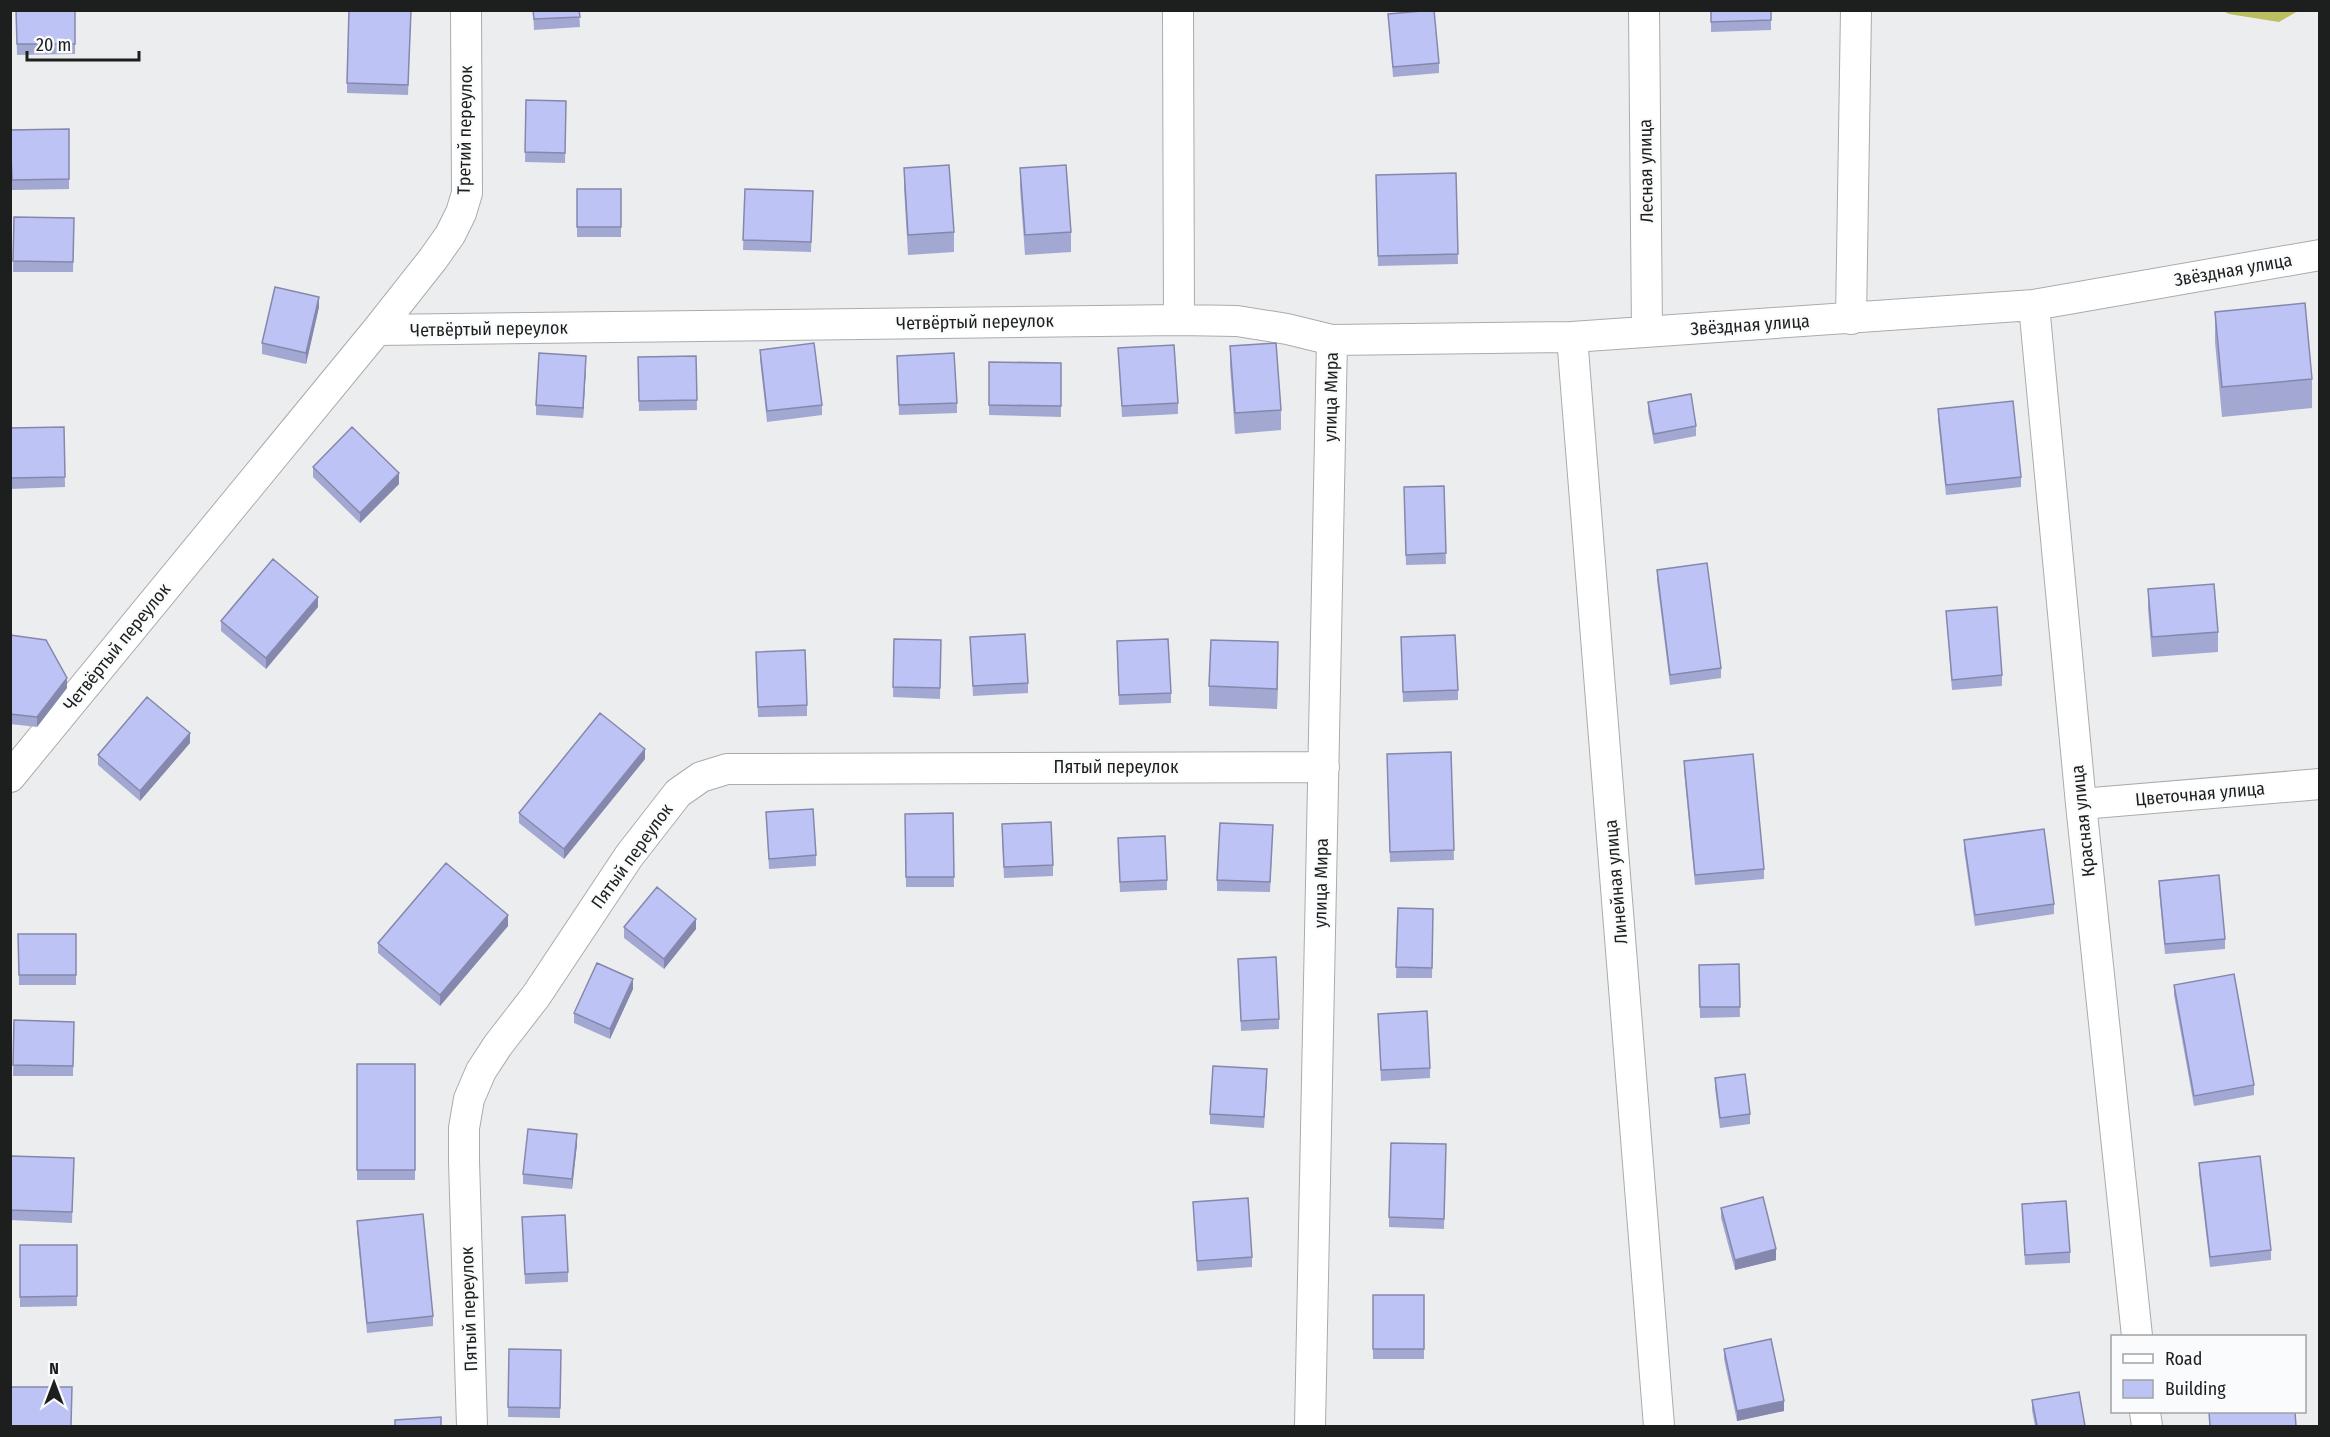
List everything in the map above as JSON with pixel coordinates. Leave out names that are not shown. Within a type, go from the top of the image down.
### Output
[{"type":"street","name":"Третий переулок","points":[[377,330],[444,243],[461,213],[467,193],[466,10]]},
{"type":"street","points":[[1178,10],[1179,320]]},
{"type":"street","name":"Лесная улица","points":[[1644,10],[1647,332]]},
{"type":"street","points":[[1851,319],[1856,10]]},
{"type":"street","name":"Звёздная улица","points":[[1179,320],[1237,321],[1287,329],[1332,340],[1572,337],[2034,305],[2319,255]]},
{"type":"street","name":"Красная улица","points":[[2034,305],[2081,804],[2137,1335]]},
{"type":"street","name":"Четвёртый переулок","points":[[10,777],[377,330],[1179,320]]},
{"type":"street","name":"Линейная улица","points":[[1572,337],[1659,1426]]},
{"type":"street","name":"улица Мира","points":[[1310,1426],[1332,340]]},
{"type":"street","name":"Пятый переулок","points":[[472,1426],[464,1161],[464,1128],[469,1100],[481,1071],[498,1045],[536,996],[629,856],[678,793],[701,777],[727,769],[1324,767]]},
{"type":"street","name":"Цветочная улица","points":[[2081,804],[2319,784]]},
{"type":"green space","points":[[2223,11],[2298,11],[2279,22]]},
{"type":"building","points":[[16,10],[75,10],[75,44],[17,44]]},
{"type":"building","points":[[349,10],[411,10],[408,85],[347,83]]},
{"type":"building","points":[[533,10],[579,10],[580,17],[534,19]]},
{"type":"building","points":[[1434,10],[1439,63],[1393,67],[1388,14]]},
{"type":"building","points":[[1711,10],[1771,10],[1771,20],[1711,22]]},
{"type":"building","points":[[526,100],[566,101],[565,153],[525,152]]},
{"type":"building","points":[[69,129],[69,179],[12,180],[10,130]]},
{"type":"building","points":[[949,165],[954,232],[908,235],[904,168]]},
{"type":"building","points":[[1066,165],[1071,232],[1025,235],[1020,168]]},
{"type":"building","points":[[1456,173],[1458,254],[1378,256],[1376,175]]},
{"type":"building","points":[[577,189],[621,189],[621,227],[577,227]]},
{"type":"building","points":[[745,189],[813,191],[811,242],[743,240]]},
{"type":"building","points":[[14,217],[74,218],[73,262],[13,261]]},
{"type":"building","points":[[275,287],[319,297],[306,353],[262,343]]},
{"type":"building","points":[[2305,303],[2312,379],[2222,387],[2215,312]]},
{"type":"building","points":[[814,343],[822,405],[767,411],[760,350]]},
{"type":"building","points":[[1276,343],[1281,410],[1235,413],[1230,346]]},
{"type":"building","points":[[1174,345],[1178,403],[1122,406],[1118,348]]},
{"type":"building","points":[[539,353],[586,356],[583,408],[536,405]]},
{"type":"building","points":[[954,353],[957,403],[899,405],[897,356]]},
{"type":"building","points":[[696,356],[697,400],[639,401],[638,357]]},
{"type":"building","points":[[989,362],[1061,363],[1061,406],[989,405]]},
{"type":"building","points":[[1691,394],[1696,426],[1654,434],[1648,402]]},
{"type":"building","points":[[2013,401],[2021,477],[1946,485],[1938,409]]},
{"type":"building","points":[[64,427],[65,477],[10,478],[10,428]]},
{"type":"building","points":[[352,427],[399,473],[360,513],[313,467]]},
{"type":"building","points":[[1444,486],[1446,553],[1406,555],[1404,487]]},
{"type":"building","points":[[273,559],[318,597],[266,658],[221,621]]},
{"type":"building","points":[[1707,563],[1721,668],[1670,675],[1657,570]]},
{"type":"building","points":[[2214,584],[2218,632],[2152,637],[2148,589]]},
{"type":"building","points":[[1997,607],[2002,675],[1952,680],[1946,611]]},
{"type":"building","points":[[1025,634],[1028,683],[973,686],[970,637]]},
{"type":"building","points":[[10,635],[46,640],[67,678],[37,717],[10,714]]},
{"type":"building","points":[[1455,635],[1458,690],[1403,692],[1401,637]]},
{"type":"building","points":[[894,639],[941,640],[940,688],[893,687]]},
{"type":"building","points":[[1168,639],[1171,693],[1119,695],[1117,641]]},
{"type":"building","points":[[1211,640],[1278,642],[1277,689],[1209,686]]},
{"type":"building","points":[[805,650],[807,705],[758,707],[756,652]]},
{"type":"building","points":[[147,697],[190,733],[140,791],[98,755]]},
{"type":"building","points":[[600,713],[645,749],[564,849],[519,813]]},
{"type":"building","points":[[1451,752],[1454,850],[1390,852],[1387,754]]},
{"type":"building","points":[[1753,754],[1764,869],[1695,875],[1684,761]]},
{"type":"building","points":[[813,809],[816,855],[769,859],[766,812]]},
{"type":"building","points":[[953,813],[954,877],[906,877],[905,814]]},
{"type":"building","points":[[1051,822],[1053,865],[1004,867],[1002,824]]},
{"type":"building","points":[[1220,823],[1273,825],[1270,882],[1217,880]]},
{"type":"building","points":[[2044,829],[2054,904],[1975,915],[1964,840]]},
{"type":"building","points":[[1165,836],[1167,880],[1120,882],[1118,838]]},
{"type":"building","points":[[446,863],[508,915],[440,995],[378,943]]},
{"type":"building","points":[[2219,875],[2225,939],[2165,944],[2159,881]]},
{"type":"building","points":[[657,887],[696,919],[664,959],[624,927]]},
{"type":"building","points":[[1398,908],[1433,909],[1432,968],[1396,967]]},
{"type":"building","points":[[18,934],[76,934],[76,975],[19,975]]},
{"type":"building","points":[[1276,957],[1279,1019],[1241,1021],[1238,959]]},
{"type":"building","points":[[597,963],[633,979],[610,1029],[574,1013]]},
{"type":"building","points":[[1739,964],[1740,1007],[1700,1007],[1699,965]]},
{"type":"building","points":[[2234,974],[2254,1085],[2194,1096],[2174,985]]},
{"type":"building","points":[[1427,1011],[1430,1068],[1381,1070],[1378,1014]]},
{"type":"building","points":[[14,1020],[74,1022],[73,1066],[13,1065]]},
{"type":"building","points":[[357,1064],[415,1064],[415,1170],[357,1170]]},
{"type":"building","points":[[1213,1066],[1267,1069],[1264,1117],[1210,1114]]},
{"type":"building","points":[[1745,1074],[1750,1114],[1720,1118],[1715,1078]]},
{"type":"building","points":[[528,1129],[577,1134],[572,1179],[523,1174]]},
{"type":"building","points":[[1391,1143],[1446,1144],[1444,1219],[1389,1217]]},
{"type":"building","points":[[11,1156],[74,1158],[72,1212],[10,1210]]},
{"type":"building","points":[[2260,1156],[2271,1250],[2210,1257],[2199,1163]]},
{"type":"building","points":[[1763,1197],[1776,1249],[1735,1260],[1721,1208]]},
{"type":"building","points":[[1248,1198],[1252,1257],[1197,1261],[1193,1202]]},
{"type":"building","points":[[2066,1201],[2070,1252],[2025,1255],[2022,1204]]},
{"type":"building","points":[[423,1214],[433,1316],[367,1323],[357,1221]]},
{"type":"building","points":[[565,1215],[568,1272],[525,1274],[522,1217]]},
{"type":"building","points":[[20,1245],[77,1245],[77,1296],[20,1297]]},
{"type":"building","points":[[1373,1295],[1424,1295],[1424,1349],[1373,1349]]},
{"type":"building","points":[[1771,1339],[1784,1401],[1737,1411],[1724,1349]]},
{"type":"building","points":[[509,1349],[561,1350],[560,1408],[508,1407]]},
{"type":"building","points":[[11,1387],[72,1387],[71,1426],[10,1426]]},
{"type":"building","points":[[2079,1392],[2085,1426],[2037,1426],[2032,1400]]},
{"type":"building","points":[[2209,1413],[2295,1413],[2296,1426],[2210,1426]]},
{"type":"building","points":[[441,1417],[441,1426],[395,1426],[395,1420]]}]
